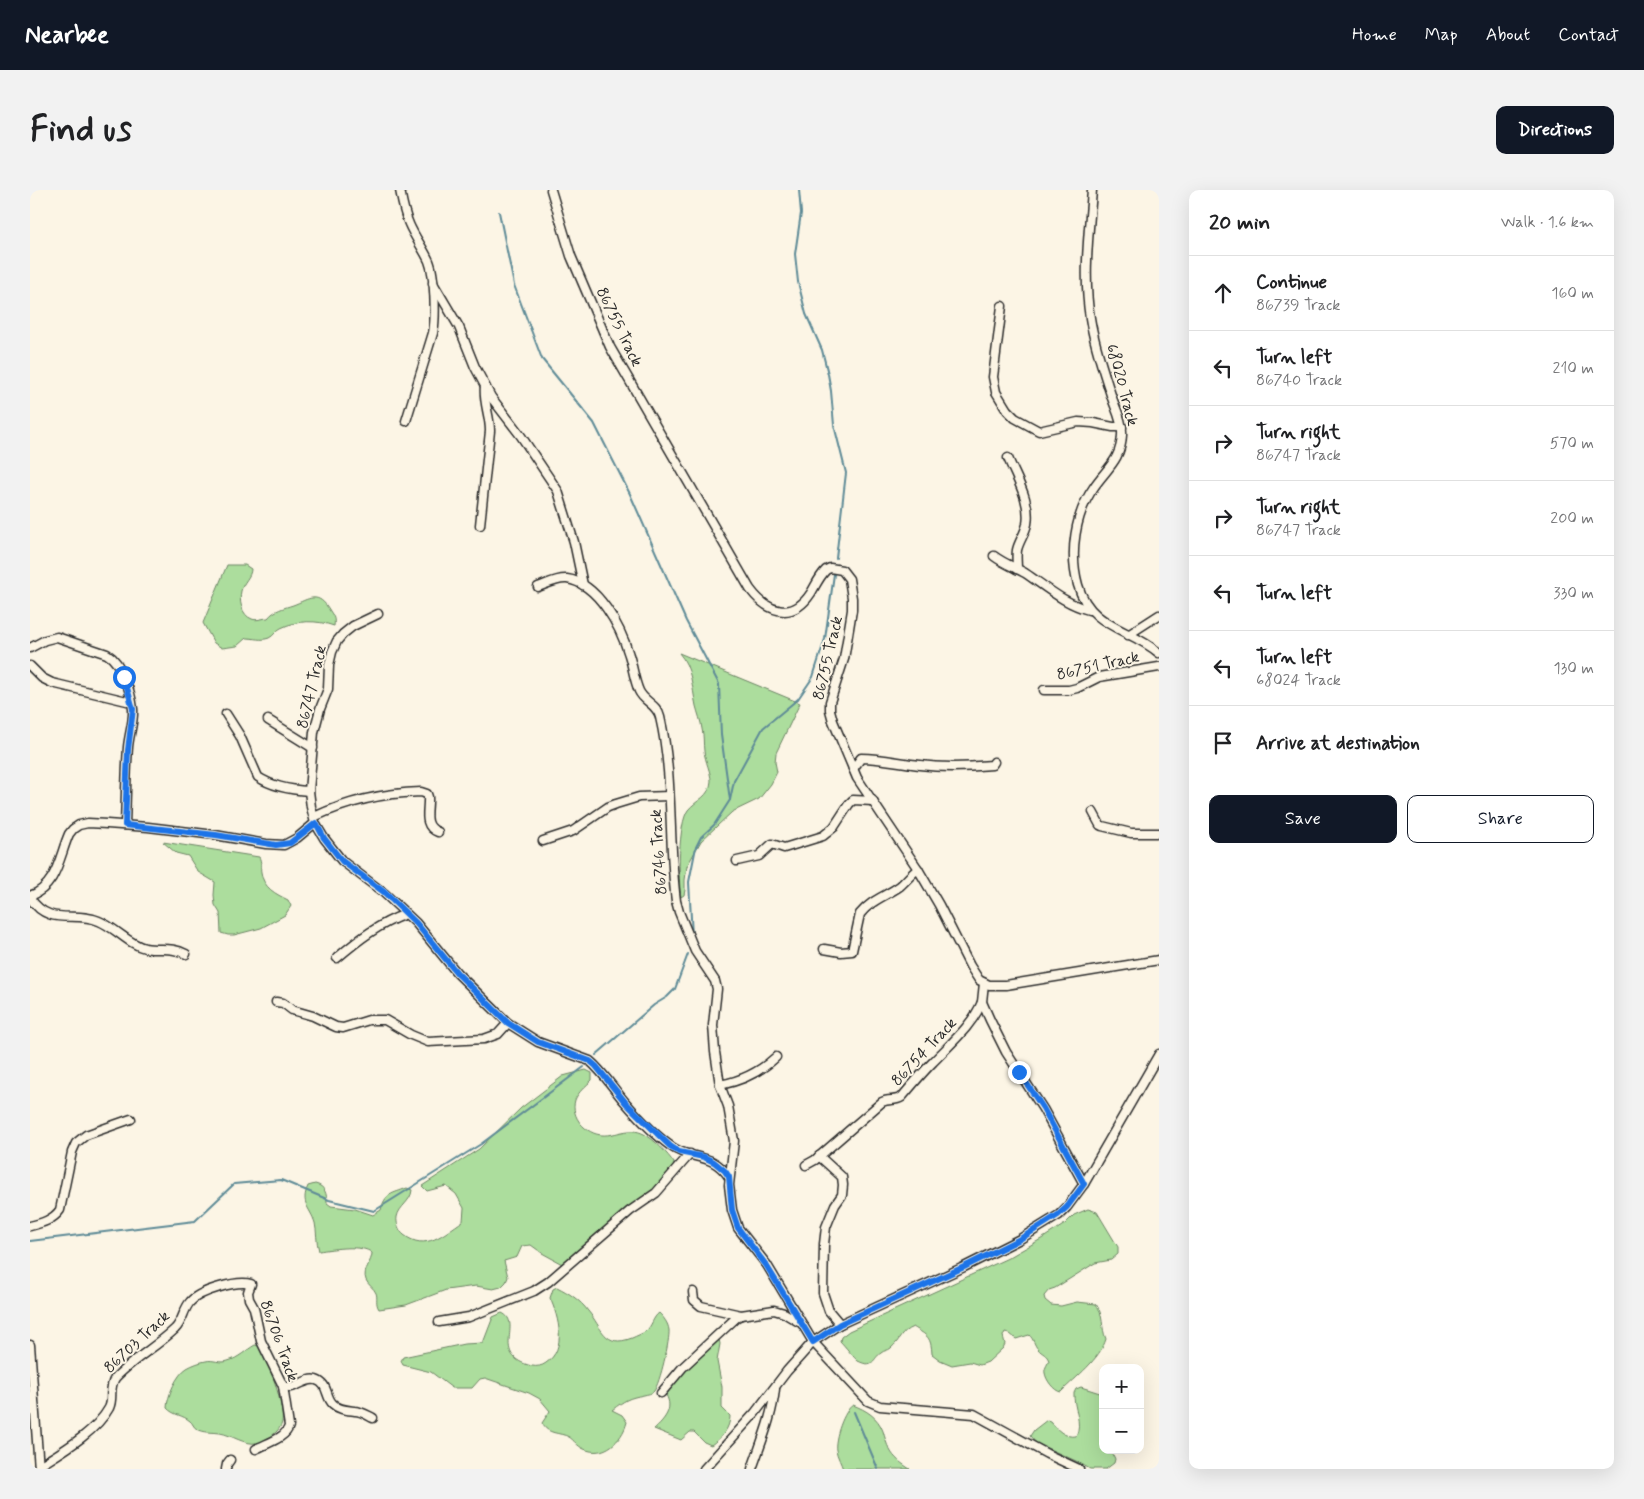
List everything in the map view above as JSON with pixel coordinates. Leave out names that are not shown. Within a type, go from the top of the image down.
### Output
[{"type":"street","points":[[400,190],[407,220],[433,275],[433,333],[406,421]]},
{"type":"street","name":"86755 Track","points":[[551,190],[571,256],[610,346],[758,601],[778,611],[786,611],[804,602],[821,575],[830,568],[842,570],[849,579],[852,598],[851,624],[844,659],[832,692],[830,710],[833,721],[857,778],[918,869],[940,905],[970,966],[979,980],[984,983]]},
{"type":"street","name":"68020 Track","points":[[1089,610],[1078,584],[1074,553],[1077,525],[1091,493],[1113,464],[1118,454],[1122,436],[1122,427],[1107,385],[1090,319],[1086,271],[1092,190]]},
{"type":"street","points":[[433,283],[459,327],[491,397],[521,436],[558,491],[574,542],[582,585]]},
{"type":"street","points":[[1002,306],[993,378],[996,392],[1007,410],[1015,418],[1040,431],[1078,422],[1122,427]]},
{"type":"street","points":[[480,525],[490,431],[490,420],[484,394],[485,386]]},
{"type":"street","points":[[1008,458],[1027,505],[1028,522],[1017,549],[1017,569]]},
{"type":"street","points":[[994,556],[1067,602],[1089,610],[1128,635],[1142,640],[1159,653]]},
{"type":"street","name":"86746 Track","points":[[538,587],[562,579],[575,581],[601,601],[613,617],[629,654],[640,695],[653,705],[659,714],[667,768],[674,883],[679,912],[695,951],[715,981],[717,989],[713,1036],[716,1066],[720,1085],[728,1106],[734,1142],[729,1177]]},
{"type":"street","name":"86747 Track","points":[[378,614],[343,634],[334,646],[329,665],[328,689],[317,718],[310,791],[315,820],[324,838],[342,861],[384,892],[416,923],[457,973],[508,1023],[538,1042],[590,1061],[626,1103],[656,1133],[679,1152],[704,1157],[714,1162],[729,1177]]},
{"type":"street","points":[[1128,635],[1159,615]]},
{"type":"street","points":[[30,648],[45,640],[57,637],[107,654],[114,658],[119,665],[131,702],[133,715],[128,750],[125,825]]},
{"type":"street","points":[[30,666],[42,678],[52,683],[131,702]]},
{"type":"street","name":"86751 Track","points":[[1044,690],[1069,690],[1099,677],[1159,667]]},
{"type":"street","points":[[226,714],[240,736],[258,776],[287,789],[310,791]]},
{"type":"street","points":[[268,720],[313,748]]},
{"type":"street","points":[[853,769],[861,758],[876,758],[927,766],[970,767],[992,765],[994,762]]},
{"type":"street","points":[[186,954],[169,948],[144,948],[130,942],[107,925],[89,917],[65,918],[51,915],[41,910],[30,897],[42,889],[54,876],[66,841],[73,829],[88,823],[125,825],[216,835],[276,845],[290,843],[315,820],[344,805],[379,796],[421,792],[427,794],[427,824],[438,832]]},
{"type":"street","points":[[543,841],[573,831],[608,807],[638,797],[668,796]]},
{"type":"street","points":[[737,861],[759,856],[772,844],[784,848],[823,836],[834,827],[853,800],[873,801]]},
{"type":"street","points":[[1093,812],[1102,826],[1130,833],[1159,833]]},
{"type":"street","points":[[824,949],[841,952],[852,951],[860,914],[876,899],[902,884],[910,874],[918,869]]},
{"type":"street","points":[[337,958],[382,925],[393,918],[406,914]]},
{"type":"street","points":[[1084,1184],[1043,1108],[1006,1052],[982,1002],[984,983],[989,986],[1006,984],[1159,960]]},
{"type":"street","points":[[276,1002],[283,1003],[292,1010],[307,1014],[336,1027],[343,1028],[369,1020],[385,1020],[411,1035],[428,1042],[475,1040],[493,1036],[498,1034],[508,1023]]},
{"type":"street","name":"86754 Track","points":[[806,1165],[882,1102],[902,1097],[928,1066],[970,1024],[982,1002]]},
{"type":"street","points":[[704,1469],[742,1429],[787,1371],[813,1342],[840,1324],[1020,1239],[1058,1215],[1067,1207],[1084,1184],[1159,1054]]},
{"type":"street","points":[[720,1085],[742,1080],[776,1057]]},
{"type":"street","points":[[30,1226],[45,1222],[60,1210],[72,1152],[79,1140],[93,1132],[131,1119]]},
{"type":"street","points":[[439,1322],[469,1317],[534,1291],[548,1282],[630,1211],[656,1193],[690,1154]]},
{"type":"street","points":[[819,1156],[842,1176],[842,1195],[831,1215],[824,1236],[823,1283],[829,1311],[840,1324]]},
{"type":"street","points":[[729,1177],[732,1210],[738,1228],[766,1265],[813,1342],[861,1394],[874,1404],[888,1407],[974,1414],[1041,1451],[1079,1469]]},
{"type":"street","name":"86703 Track","points":[[39,1468],[95,1426],[110,1406],[111,1386],[115,1378],[180,1324],[190,1301],[207,1292],[238,1282],[251,1284]]},
{"type":"street","name":"86706 Track","points":[[251,1284],[248,1292],[249,1299],[254,1308],[261,1341],[283,1386],[290,1426],[288,1431],[282,1436],[256,1449]]},
{"type":"street","points":[[693,1292],[694,1300],[701,1306],[741,1315],[774,1310],[784,1313],[800,1323]]},
{"type":"street","points":[[661,1393],[683,1367],[728,1324],[741,1315]]},
{"type":"street","points":[[30,1351],[39,1468]]},
{"type":"street","points":[[283,1386],[293,1387],[309,1380],[315,1380],[322,1383],[328,1392],[330,1401],[335,1406],[345,1410],[362,1412],[373,1418]]},
{"type":"street","points":[[752,1469],[774,1407],[775,1388]]},
{"type":"street","points":[[226,1469],[230,1460]]},
{"type":"green space","points":[[227,565],[245,565],[251,569],[240,595],[243,611],[248,617],[256,620],[268,618],[279,610],[317,598],[326,604],[333,617],[334,626],[314,622],[294,623],[279,629],[269,638],[246,638],[237,646],[222,648],[214,643],[203,623]]},
{"type":"green space","points":[[679,653],[800,703],[776,753],[777,772],[771,784],[759,799],[732,812],[701,841],[687,866],[685,890],[684,895],[681,897],[679,878],[682,827],[688,810],[705,795],[711,781],[691,678],[687,665]]},
{"type":"green space","points":[[163,842],[259,857],[264,882],[275,893],[288,900],[291,906],[285,915],[261,928],[234,935],[221,933],[220,913],[215,905],[215,882],[198,872],[188,856],[176,853]]},
{"type":"green space","points":[[586,1070],[592,1073],[592,1080],[578,1094],[574,1106],[577,1118],[581,1124],[590,1132],[602,1135],[628,1131],[644,1134],[652,1139],[674,1163],[659,1185],[612,1221],[566,1262],[562,1264],[531,1245],[522,1246],[517,1257],[504,1261],[508,1277],[501,1287],[493,1289],[476,1286],[446,1290],[406,1305],[379,1309],[376,1293],[367,1282],[365,1276],[372,1253],[368,1250],[355,1248],[319,1251],[315,1223],[305,1201],[308,1186],[315,1184],[321,1187],[326,1194],[327,1203],[331,1206],[355,1209],[373,1215],[381,1210],[387,1197],[393,1193],[407,1188],[412,1190],[410,1198],[398,1213],[397,1222],[399,1229],[412,1240],[420,1242],[434,1239],[463,1221],[464,1208],[456,1194],[446,1186],[427,1191],[422,1186],[479,1149],[521,1108],[563,1076]]},
{"type":"green space","points":[[1088,1209],[1097,1212],[1118,1247],[1118,1254],[1111,1260],[1095,1263],[1049,1290],[1044,1296],[1045,1300],[1051,1305],[1061,1306],[1077,1302],[1096,1304],[1099,1308],[1106,1339],[1099,1354],[1061,1392],[1053,1387],[1047,1379],[1045,1372],[1049,1361],[1029,1335],[1016,1339],[1005,1332],[1003,1348],[988,1362],[980,1365],[970,1362],[952,1365],[940,1360],[932,1354],[930,1340],[913,1327],[905,1331],[889,1350],[882,1352],[872,1362],[867,1364],[858,1361],[840,1341],[841,1337],[849,1331],[1008,1258],[1065,1224],[1074,1215]]},
{"type":"green space","points":[[557,1287],[581,1303],[609,1339],[623,1341],[644,1332],[659,1313],[666,1321],[669,1330],[662,1371],[654,1391],[627,1400],[612,1410],[622,1415],[627,1422],[621,1436],[605,1449],[591,1451],[584,1449],[569,1437],[547,1430],[542,1423],[550,1411],[540,1399],[529,1393],[485,1378],[480,1379],[472,1388],[452,1388],[431,1372],[403,1365],[401,1361],[403,1357],[464,1344],[483,1343],[493,1317],[502,1313],[508,1318],[510,1324],[509,1347],[512,1355],[519,1361],[532,1366],[543,1365],[553,1357],[559,1342],[558,1324],[550,1298],[553,1289]]},
{"type":"green space","points":[[719,1339],[720,1344],[717,1361],[722,1387],[722,1408],[730,1416],[730,1421],[724,1433],[711,1445],[704,1442],[694,1432],[690,1432],[681,1440],[654,1429],[667,1414],[669,1405],[666,1395],[685,1370]]},
{"type":"green space","points":[[255,1345],[259,1346],[267,1361],[281,1406],[281,1425],[268,1438],[252,1443],[225,1434],[202,1431],[187,1419],[167,1408],[173,1386],[187,1368],[209,1361],[222,1362],[232,1360]]},
{"type":"green space","points":[[1081,1387],[1099,1393],[1099,1454],[1113,1454],[1115,1459],[1114,1463],[1106,1469],[1090,1469],[1036,1443],[1030,1436],[1034,1430],[1047,1420],[1064,1434],[1076,1436],[1078,1420],[1074,1393],[1076,1389]]},
{"type":"green space","points":[[853,1405],[875,1418],[881,1426],[892,1453],[910,1469],[843,1469],[837,1455],[836,1445],[840,1425],[846,1413]]},
{"type":"waterway","points":[[799,190],[801,213],[795,254],[798,282],[806,314],[822,350],[831,391],[834,425],[846,473],[836,558]]},
{"type":"waterway","points":[[499,212],[514,285],[542,359],[594,423],[630,494],[686,621],[719,684],[721,735],[730,800]]},
{"type":"waterway","points":[[692,936],[689,882],[696,847],[701,837],[714,825],[730,800],[734,781],[763,728],[798,699],[813,677],[825,639],[834,574]]},
{"type":"waterway","points":[[596,1055],[675,989],[688,954]]},
{"type":"waterway","points":[[30,1241],[195,1221],[234,1184],[281,1180],[329,1200],[374,1211],[481,1144],[584,1067]]},
{"type":"waterway","points":[[854,1412],[878,1469]]},
{"type":"route","points":[[124,677],[133,709],[126,775],[125,825],[284,845],[290,843],[316,823],[324,838],[342,861],[384,892],[416,923],[457,973],[508,1023],[538,1042],[590,1061],[626,1103],[670,1146],[679,1152],[704,1157],[725,1171],[729,1177],[732,1210],[738,1228],[766,1265],[813,1342],[840,1324],[1020,1239],[1058,1215],[1075,1198],[1084,1184],[1043,1108],[1019,1072]]}]
